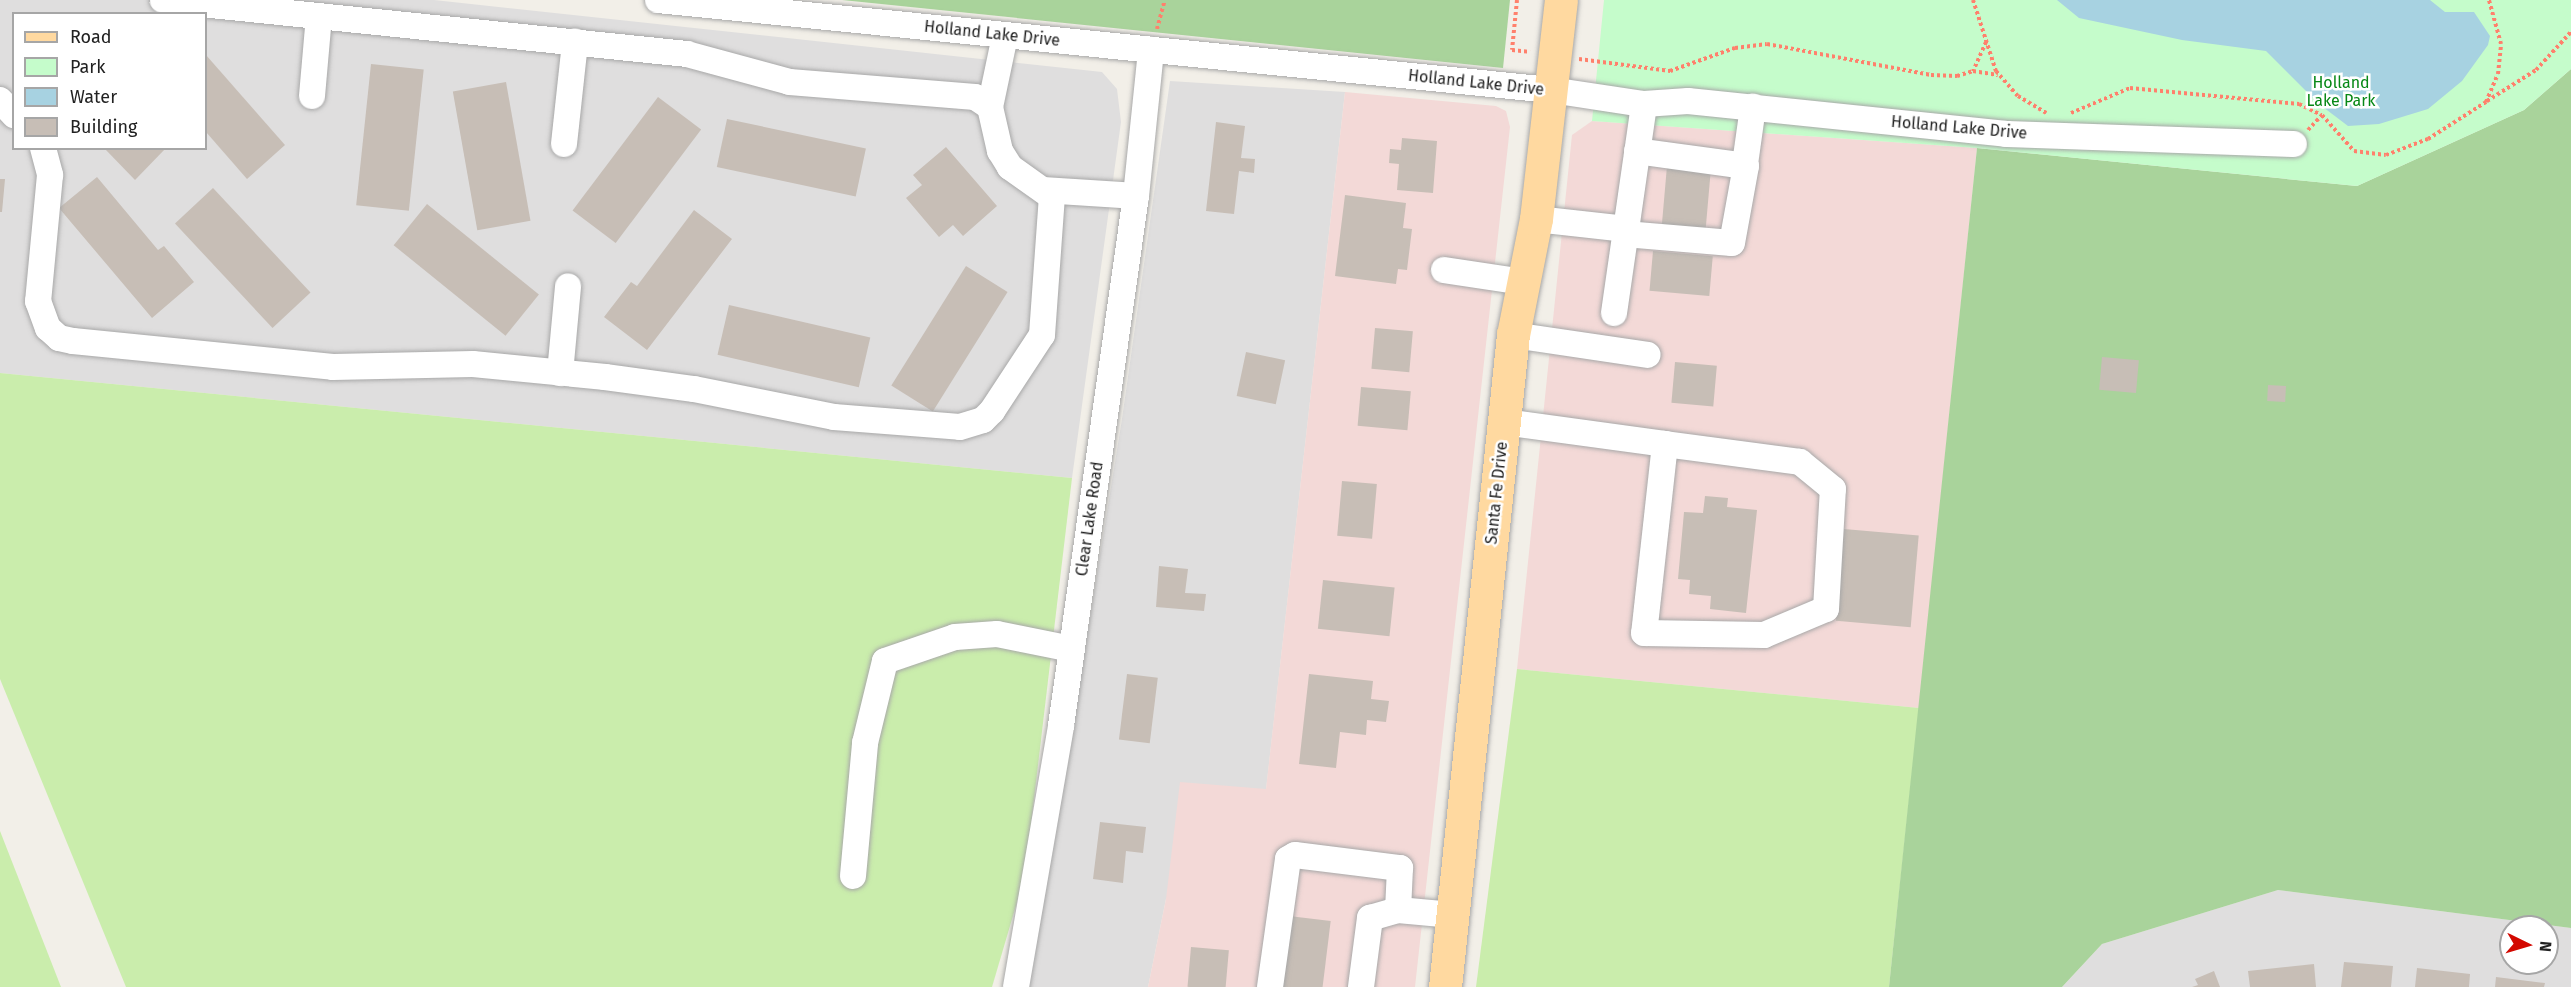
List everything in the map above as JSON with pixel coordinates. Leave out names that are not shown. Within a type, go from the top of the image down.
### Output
[{"type":"main road","name":"Santa Fe Drive","points":[[1445,987],[1513,335],[1536,219],[1561,0]]},
{"type":"street","points":[[163,0],[687,54],[790,82],[975,97],[990,107]]},
{"type":"street","name":"Holland Lake Drive","points":[[658,0],[1551,90],[1644,104],[1688,101],[2006,134],[2294,144]]},
{"type":"street","points":[[312,96],[319,16]]},
{"type":"street","points":[[44,150],[50,175],[38,301],[41,316],[59,338],[333,367],[463,364],[560,373],[694,389],[834,417],[972,425],[992,411],[1042,335],[1054,206],[1044,190],[1010,167],[1000,151],[990,107],[1005,36]]},
{"type":"street","points":[[564,144],[575,42]]},
{"type":"street","name":"Clear Lake Road","points":[[1020,986],[1072,650],[1136,196],[1151,50]]},
{"type":"street","points":[[0,100],[12,113]]},
{"type":"street","points":[[1614,313],[1644,104]]},
{"type":"street","points":[[1536,219],[1625,232],[1732,243],[1753,108]]},
{"type":"street","points":[[1637,151],[1745,164]]},
{"type":"street","points":[[1044,190],[1136,196]]},
{"type":"street","points":[[1444,270],[1523,282]]},
{"type":"street","points":[[560,373],[568,286]]},
{"type":"street","points":[[1513,335],[1648,355]]},
{"type":"street","points":[[1504,422],[1800,462],[1833,489],[1826,609],[1764,635],[1644,633],[1665,444]]},
{"type":"street","points":[[853,876],[865,743],[885,661],[955,637],[997,634],[1072,650]]},
{"type":"street","points":[[1270,987],[1288,858],[1295,855],[1400,868],[1398,910]]},
{"type":"street","points":[[1361,987],[1370,918],[1398,910],[1453,915]]},
{"type":"path","points":[[1151,50],[1165,0]]},
{"type":"path","points":[[1517,0],[1512,50],[1670,71],[1735,48],[1767,44],[1931,75],[1957,76],[1973,71],[2001,76]]},
{"type":"path","points":[[1973,0],[1986,41],[2001,76],[2018,96],[2047,114],[2056,114]]},
{"type":"path","points":[[2486,102],[2498,74],[2501,44],[2489,0]]},
{"type":"path","points":[[2066,114],[2130,88],[2299,104],[2322,116],[2354,151],[2385,155],[2428,139],[2536,70],[2571,32]]},
{"type":"path","points":[[1973,71],[1986,41]]},
{"type":"shaded area","points":[[0,0],[434,0],[1102,72],[1117,89],[1121,122],[1072,478],[0,373]]},
{"type":"shaded area","points":[[1170,81],[1345,92],[1266,790],[1166,899],[1148,987],[1022,987],[1065,772],[1122,419]]},
{"type":"shaded area","points":[[1345,92],[1496,106],[1506,111],[1510,127],[1415,987],[1148,987],[1166,899],[1180,782],[1266,789]]},
{"type":"shaded area","points":[[1592,121],[1977,148],[1919,708],[1517,669],[1572,135]]},
{"type":"shaded area","points":[[2278,890],[2499,919],[2499,975],[2559,975],[2559,926],[2571,928],[2571,987],[2062,987],[2102,944]]},
{"type":"green space","points":[[842,0],[1510,0],[1503,68]]},
{"type":"green space","name":"Holland Lake Park","points":[[1604,0],[2571,0],[2571,69],[2524,110],[2357,186],[1977,148],[1592,121]]},
{"type":"green space","points":[[2571,69],[2571,928],[2559,926],[2559,915],[2499,915],[2499,919],[2278,890],[2102,944],[2062,987],[1889,987],[1977,148],[2357,186],[2524,110]]},
{"type":"green space","points":[[0,373],[1072,478],[1025,875],[992,987],[126,987],[0,679]]},
{"type":"green space","points":[[1517,669],[1919,708],[1889,987],[1476,987]]},
{"type":"green space","points":[[0,831],[61,987],[0,987]]},
{"type":"water","points":[[2057,0],[2430,0],[2445,12],[2474,12],[2490,36],[2488,45],[2462,81],[2428,109],[2379,124],[2348,126],[2319,104],[2266,51],[2182,40],[2079,18]]},
{"type":"building","points":[[207,56],[285,145],[247,179],[207,133]]},
{"type":"building","points":[[371,64],[424,70],[409,211],[356,205]]},
{"type":"building","points":[[506,82],[530,221],[477,230],[453,91]]},
{"type":"building","points":[[658,97],[701,129],[616,243],[573,210]]},
{"type":"building","points":[[727,119],[866,149],[856,196],[717,167]]},
{"type":"building","points":[[1216,122],[1245,126],[1241,158],[1255,159],[1254,173],[1239,171],[1234,214],[1206,211]]},
{"type":"building","points":[[1402,138],[1437,141],[1433,193],[1397,190],[1399,164],[1389,163],[1390,149],[1401,150]]},
{"type":"building","points":[[946,147],[997,206],[963,236],[953,225],[939,237],[906,198],[922,185],[913,175]]},
{"type":"building","points":[[106,150],[164,150],[135,180]]},
{"type":"building","points":[[1667,166],[1711,170],[1705,237],[1661,233]]},
{"type":"building","points":[[97,177],[158,250],[164,246],[194,282],[152,318],[59,208]]},
{"type":"building","points":[[0,179],[5,179],[2,212],[0,212]]},
{"type":"building","points":[[213,188],[311,293],[272,328],[175,223]]},
{"type":"building","points":[[1345,195],[1406,203],[1403,228],[1412,229],[1407,270],[1398,269],[1396,284],[1335,276]]},
{"type":"building","points":[[427,204],[539,295],[506,336],[394,245]]},
{"type":"building","points":[[694,210],[732,239],[647,350],[604,317],[631,282],[637,286]]},
{"type":"building","points":[[1653,251],[1713,256],[1709,296],[1650,291]]},
{"type":"building","points":[[966,266],[1008,292],[933,412],[891,386]]},
{"type":"building","points":[[729,305],[870,338],[859,387],[718,355]]},
{"type":"building","points":[[1375,328],[1413,331],[1409,372],[1371,369]]},
{"type":"building","points":[[1246,352],[1285,360],[1276,404],[1237,396]]},
{"type":"building","points":[[2102,357],[2139,360],[2136,393],[2099,390]]},
{"type":"building","points":[[1675,362],[1717,366],[1713,407],[1671,403]]},
{"type":"building","points":[[2268,385],[2286,386],[2285,402],[2267,401]]},
{"type":"building","points":[[1361,387],[1411,391],[1407,430],[1358,426]]},
{"type":"building","points":[[1342,481],[1377,484],[1372,539],[1337,536]]},
{"type":"building","points":[[1705,496],[1728,498],[1727,507],[1757,510],[1746,613],[1710,609],[1711,596],[1689,594],[1690,580],[1678,579],[1684,512],[1703,513]]},
{"type":"building","points":[[1844,529],[1919,536],[1911,627],[1836,621]]},
{"type":"building","points":[[1159,566],[1188,569],[1185,593],[1206,594],[1204,611],[1156,607]]},
{"type":"building","points":[[1323,580],[1395,588],[1389,636],[1318,629]]},
{"type":"building","points":[[1127,674],[1158,678],[1150,743],[1119,740]]},
{"type":"building","points":[[1309,674],[1373,681],[1371,699],[1389,701],[1386,722],[1367,720],[1366,735],[1340,732],[1336,768],[1299,764]]},
{"type":"building","points":[[1100,822],[1146,827],[1143,853],[1126,851],[1123,883],[1093,879]]},
{"type":"building","points":[[1289,916],[1331,921],[1323,987],[1280,987]]},
{"type":"building","points":[[1191,947],[1229,950],[1226,987],[1188,987]]},
{"type":"building","points":[[2344,962],[2393,966],[2391,987],[2341,987]]},
{"type":"building","points":[[2314,964],[2316,987],[2250,987],[2248,971]]},
{"type":"building","points":[[2417,968],[2470,974],[2469,987],[2415,987]]},
{"type":"building","points":[[2214,971],[2220,987],[2192,987],[2198,985],[2195,979]]},
{"type":"building","points":[[2496,977],[2545,983],[2544,987],[2495,987]]}]
